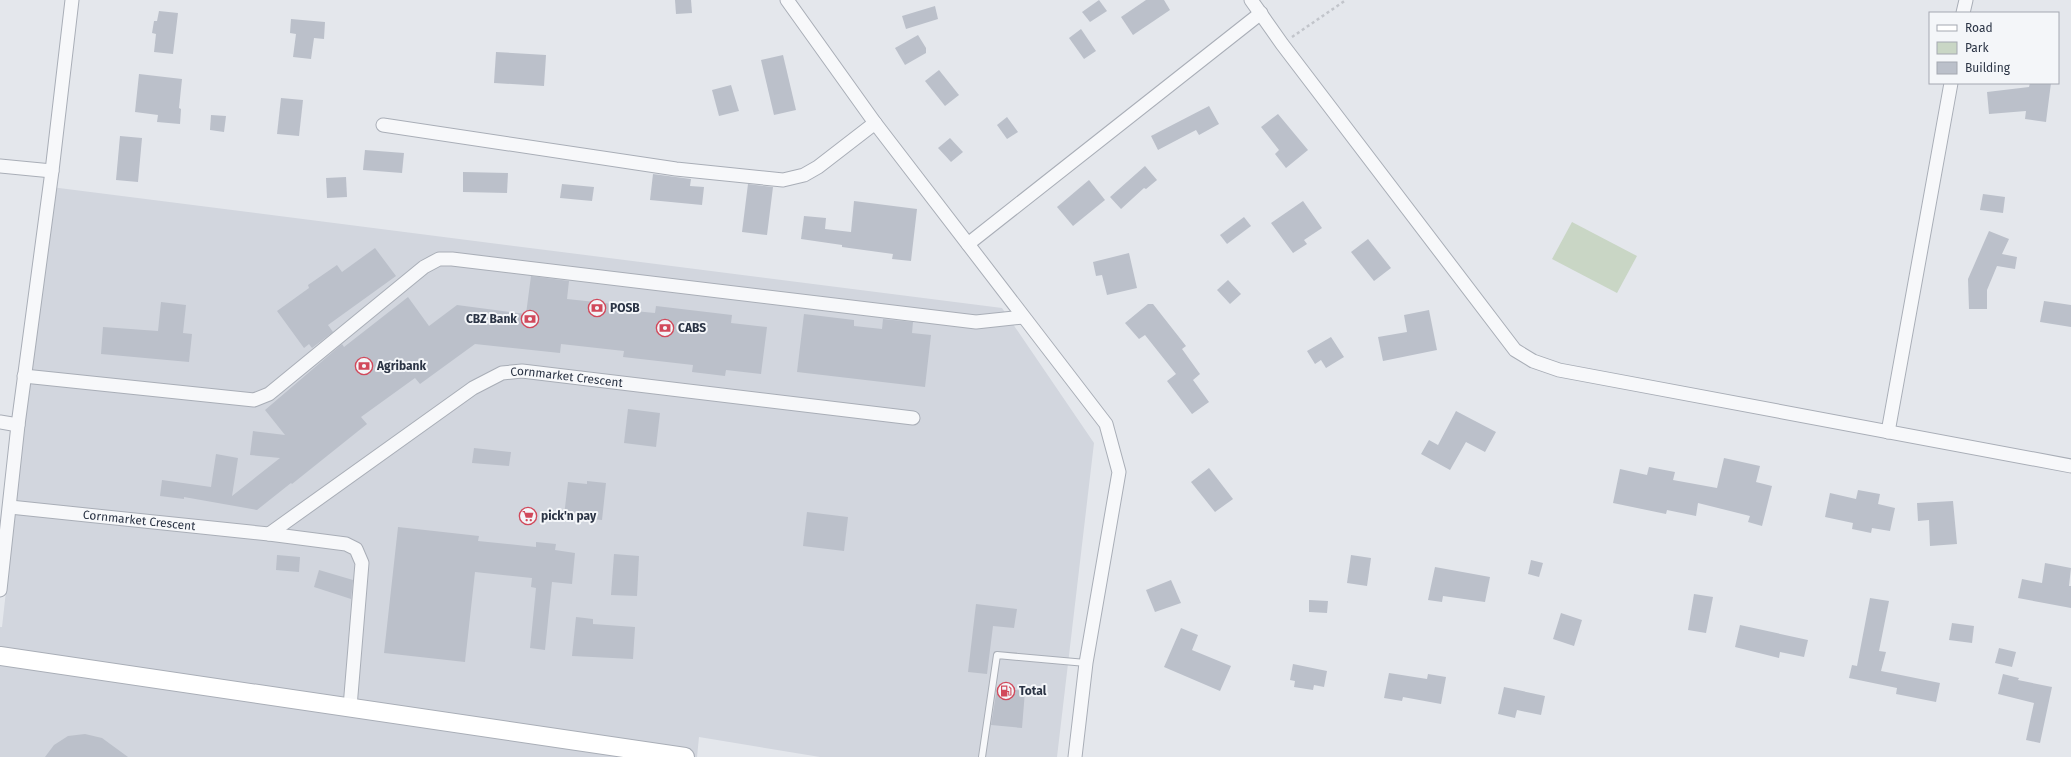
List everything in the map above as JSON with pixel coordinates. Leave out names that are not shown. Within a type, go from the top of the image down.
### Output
[{"type":"street","points":[[0,590],[18,425],[52,171],[72,0]]},
{"type":"street","points":[[787,0],[875,123],[1106,424],[1119,472],[1086,663],[1075,757]]},
{"type":"street","points":[[1251,0],[1282,44],[1515,350],[1533,361],[1559,370],[2071,466]]},
{"type":"street","points":[[1963,12],[1966,0]]},
{"type":"street","points":[[968,244],[1260,13]]},
{"type":"street","points":[[1888,432],[1951,84]]},
{"type":"street","points":[[383,125],[676,169],[783,180],[804,175],[818,167],[875,123]]},
{"type":"street","points":[[0,166],[52,171]]},
{"type":"street","points":[[24,376],[254,400],[269,394],[424,267],[439,259],[452,259],[976,322],[1023,317]]},
{"type":"street","name":"Cornmarket Crescent","points":[[269,534],[473,388],[502,373],[522,371],[913,418]]},
{"type":"street","points":[[0,422],[18,425]]},
{"type":"street","name":"Cornmarket Crescent","points":[[10,507],[269,534],[346,544],[356,549],[362,563],[350,707]]},
{"type":"street","points":[[0,656],[350,707],[657,755],[685,757]]},
{"type":"lane","points":[[982,757],[997,654],[1086,663]]},
{"type":"path","points":[[1282,44],[1346,0]]},
{"type":"shaded area","points":[[51,187],[1002,308],[1094,443],[1057,757],[820,757],[699,737],[697,757],[0,757],[0,627],[2,627]]},
{"type":"green space","points":[[1572,222],[1637,256],[1617,293],[1552,259]]},
{"type":"building","points":[[675,0],[691,0],[692,13],[676,14]]},
{"type":"building","points":[[1099,0],[1107,11],[1090,22],[1082,12]]},
{"type":"building","points":[[1146,0],[1164,0],[1170,10],[1133,35],[1121,17]]},
{"type":"building","points":[[935,6],[938,19],[906,29],[902,16]]},
{"type":"building","points":[[159,11],[178,13],[173,54],[154,52],[156,34],[152,33],[154,21],[157,21]]},
{"type":"building","points":[[291,19],[325,22],[324,39],[314,38],[311,59],[293,57],[296,34],[290,33]]},
{"type":"building","points":[[1081,29],[1096,51],[1084,59],[1069,38]]},
{"type":"building","points":[[918,35],[926,48],[926,53],[905,65],[895,48]]},
{"type":"building","points":[[496,52],[546,55],[544,86],[494,83]]},
{"type":"building","points":[[783,55],[796,110],[774,115],[761,60]]},
{"type":"building","points":[[939,70],[959,95],[945,106],[925,81]]},
{"type":"building","points":[[139,74],[182,79],[179,108],[181,109],[180,124],[157,122],[158,115],[135,112]]},
{"type":"building","points":[[2030,84],[2051,84],[2046,122],[2025,119],[2026,111],[1989,114],[1987,92],[2029,87]]},
{"type":"building","points":[[731,85],[739,111],[719,116],[712,90]]},
{"type":"building","points":[[281,98],[303,100],[299,136],[277,134]]},
{"type":"building","points":[[1209,106],[1219,124],[1199,135],[1196,130],[1158,150],[1151,136]]},
{"type":"building","points":[[1278,114],[1308,150],[1286,168],[1275,154],[1279,150],[1261,127]]},
{"type":"building","points":[[211,115],[226,116],[224,132],[210,130]]},
{"type":"building","points":[[1007,117],[1018,132],[1007,139],[997,125]]},
{"type":"building","points":[[120,136],[142,138],[138,182],[116,180]]},
{"type":"building","points":[[950,138],[963,152],[951,162],[938,148]]},
{"type":"building","points":[[365,150],[404,153],[402,173],[363,170]]},
{"type":"building","points":[[1145,166],[1157,180],[1146,189],[1144,188],[1121,209],[1110,197]]},
{"type":"building","points":[[463,172],[508,173],[507,193],[463,192]]},
{"type":"building","points":[[653,174],[691,179],[690,186],[704,187],[702,205],[650,200]]},
{"type":"building","points":[[346,177],[347,197],[327,198],[326,178]]},
{"type":"building","points":[[1089,180],[1105,200],[1073,226],[1057,207]]},
{"type":"building","points":[[562,184],[594,187],[592,201],[560,198]]},
{"type":"building","points":[[748,184],[773,187],[767,235],[742,232]]},
{"type":"building","points":[[1983,194],[2005,197],[2003,213],[1980,210]]},
{"type":"building","points":[[854,201],[917,209],[911,261],[892,259],[893,254],[842,247],[842,245],[801,239],[804,216],[826,218],[825,229],[851,232]]},
{"type":"building","points":[[1303,201],[1322,228],[1304,240],[1307,244],[1293,253],[1271,223]]},
{"type":"building","points":[[1244,217],[1251,226],[1227,244],[1220,235]]},
{"type":"building","points":[[1989,231],[2009,239],[2002,254],[2017,257],[2015,269],[1997,266],[1987,290],[1987,309],[1969,309],[1968,279]]},
{"type":"building","points":[[1368,239],[1391,268],[1374,281],[1351,252]]},
{"type":"building","points":[[375,248],[396,276],[328,325],[333,332],[312,348],[309,344],[304,348],[277,311],[309,288],[308,285],[337,265],[342,272]]},
{"type":"building","points":[[1129,253],[1137,288],[1107,295],[1102,275],[1096,276],[1093,262]]},
{"type":"building","points":[[531,276],[569,281],[567,299],[614,304],[614,309],[655,313],[656,306],[732,315],[731,323],[767,327],[761,374],[726,370],[725,376],[692,372],[693,365],[623,357],[624,351],[561,344],[560,353],[475,344],[420,384],[415,378],[361,417],[367,424],[257,510],[184,497],[184,499],[160,496],[162,480],[211,487],[216,454],[238,458],[232,496],[280,458],[250,455],[253,431],[285,435],[265,410],[342,344],[344,347],[408,297],[429,326],[457,305],[526,314]]},
{"type":"building","points":[[1228,280],[1241,294],[1230,304],[1217,290]]},
{"type":"building","points":[[2044,301],[2071,305],[2071,327],[2040,322]]},
{"type":"building","points":[[161,302],[186,305],[183,333],[192,334],[189,362],[101,354],[103,327],[158,331]]},
{"type":"building","points":[[1148,304],[1153,304],[1186,346],[1182,349],[1200,374],[1193,380],[1209,402],[1192,414],[1167,381],[1176,374],[1145,335],[1139,339],[1125,323]]},
{"type":"building","points":[[1429,310],[1437,350],[1383,361],[1378,337],[1407,332],[1404,315]]},
{"type":"building","points":[[804,314],[854,320],[854,326],[882,329],[883,319],[913,322],[912,333],[931,335],[925,387],[797,372]]},
{"type":"building","points":[[1331,337],[1344,357],[1326,368],[1321,360],[1315,364],[1307,351]]},
{"type":"building","points":[[628,409],[660,413],[656,447],[624,443]]},
{"type":"building","points":[[1456,411],[1496,432],[1485,452],[1466,442],[1450,470],[1421,454],[1429,440],[1438,445]]},
{"type":"building","points":[[474,448],[511,452],[509,466],[472,463]]},
{"type":"building","points":[[1724,458],[1760,466],[1756,482],[1772,486],[1762,526],[1748,522],[1750,516],[1698,503],[1696,516],[1667,510],[1666,514],[1613,503],[1620,469],[1647,475],[1649,467],[1675,472],[1673,480],[1717,488]]},
{"type":"building","points":[[1209,468],[1233,499],[1215,512],[1191,482]]},
{"type":"building","points":[[587,481],[606,483],[602,520],[564,516],[568,482],[587,484]]},
{"type":"building","points":[[1858,490],[1880,494],[1878,504],[1895,508],[1890,531],[1872,528],[1871,533],[1852,529],[1853,523],[1825,517],[1830,493],[1856,499]]},
{"type":"building","points":[[1953,501],[1957,544],[1930,546],[1929,520],[1918,521],[1917,503]]},
{"type":"building","points":[[807,512],[848,517],[844,551],[803,546]]},
{"type":"building","points":[[398,527],[479,536],[478,541],[536,547],[536,542],[556,544],[555,550],[575,553],[572,584],[552,582],[545,650],[530,648],[536,588],[531,587],[532,578],[475,572],[465,662],[384,653]]},
{"type":"building","points":[[614,554],[639,556],[637,596],[611,595]]},
{"type":"building","points":[[277,555],[300,557],[299,572],[276,570]]},
{"type":"building","points":[[1351,555],[1371,558],[1367,586],[1347,583]]},
{"type":"building","points":[[1531,560],[1543,563],[1539,577],[1528,574]]},
{"type":"building","points":[[2045,563],[2071,568],[2069,586],[2071,586],[2071,608],[2018,598],[2022,579],[2042,583]]},
{"type":"building","points":[[1435,567],[1490,577],[1485,602],[1443,596],[1442,602],[1428,600]]},
{"type":"building","points":[[319,570],[353,580],[351,599],[314,587]]},
{"type":"building","points":[[1171,580],[1181,603],[1155,612],[1146,590]]},
{"type":"building","points":[[1694,594],[1713,597],[1706,633],[1688,630]]},
{"type":"building","points":[[1870,598],[1889,601],[1879,651],[1886,652],[1881,671],[1940,683],[1936,702],[1896,694],[1897,688],[1849,678],[1852,665],[1857,666]]},
{"type":"building","points":[[1309,600],[1328,601],[1327,613],[1309,612]]},
{"type":"building","points":[[976,604],[1017,609],[1014,628],[993,626],[987,674],[968,672]]},
{"type":"building","points":[[1561,613],[1582,620],[1574,646],[1553,639]]},
{"type":"building","points":[[576,617],[593,619],[593,624],[635,627],[633,659],[572,656]]},
{"type":"building","points":[[1952,623],[1974,626],[1972,643],[1949,640]]},
{"type":"building","points":[[1740,625],[1808,640],[1804,657],[1780,652],[1779,658],[1735,647]]},
{"type":"building","points":[[1181,628],[1198,635],[1192,650],[1231,666],[1220,691],[1164,667]]},
{"type":"building","points":[[1999,648],[2016,652],[2012,667],[1995,663]]},
{"type":"building","points":[[1293,664],[1327,671],[1324,687],[1314,685],[1313,690],[1294,687],[1295,681],[1290,680]]},
{"type":"building","points":[[1389,673],[1427,679],[1428,674],[1446,677],[1441,704],[1403,697],[1402,701],[1384,698]]},
{"type":"building","points":[[2003,674],[2019,678],[2018,680],[2052,687],[2040,743],[2026,740],[2034,703],[1998,694]]},
{"type":"building","points":[[1504,687],[1545,696],[1541,715],[1517,710],[1515,718],[1498,714]]},
{"type":"building","points":[[997,688],[1025,691],[1022,728],[991,725]]},
{"type":"building","points":[[85,734],[102,738],[128,757],[45,757],[54,745],[68,736]]},
{"type":"place","name":"POSB","points":[[597,308]]},
{"type":"place","name":"CBZ Bank","points":[[530,319]]},
{"type":"place","name":"CABS","points":[[665,328]]},
{"type":"place","name":"Agribank","points":[[364,366]]},
{"type":"place","name":"pick'n pay","points":[[528,516]]},
{"type":"place","name":"Total","points":[[1006,691]]}]
